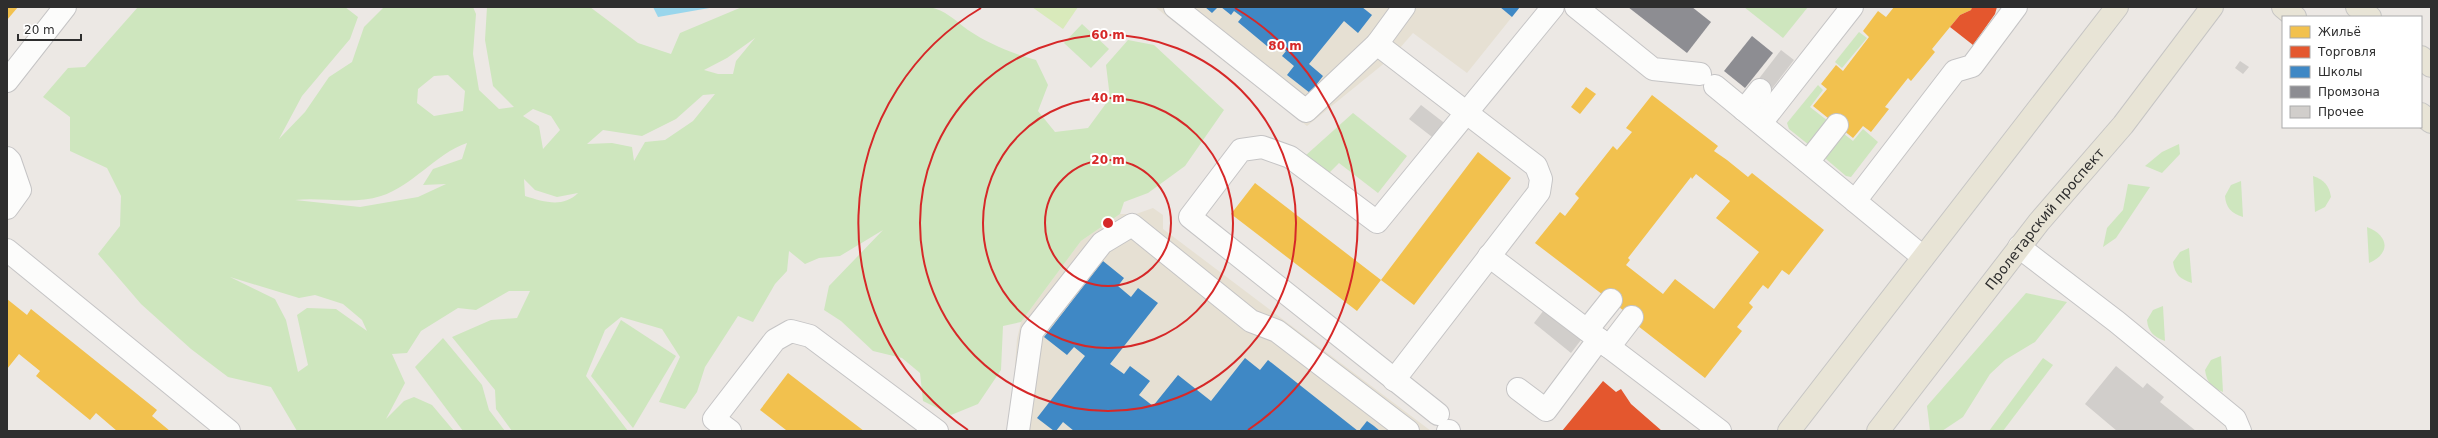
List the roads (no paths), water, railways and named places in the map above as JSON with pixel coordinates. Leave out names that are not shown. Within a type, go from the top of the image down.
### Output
[{"type":"main road","points":[[1788,431],[2117,7]]},
{"type":"main road","name":"Пролетарский проспект","points":[[1878,431],[2039,222],[2123,125],[2212,7]]},
{"type":"main road","points":[[2282,7],[2295,16]]},
{"type":"main road","points":[[2357,7],[2369,16]]},
{"type":"main road","points":[[2422,58],[2431,66]]},
{"type":"main road","points":[[2422,115],[2431,122]]},
{"type":"lane","points":[[7,81],[65,7]]},
{"type":"lane","points":[[1175,7],[1306,111],[1377,44],[1404,7]]},
{"type":"lane","points":[[1445,425],[1394,380],[1190,217],[1242,150],[1262,146],[1290,157],[1377,222],[1554,7]]},
{"type":"lane","points":[[1576,7],[1653,69],[1707,80],[1923,257]]},
{"type":"lane","points":[[1761,123],[1852,7]]},
{"type":"lane","points":[[1855,201],[1955,71],[1972,66],[2016,7]]},
{"type":"lane","points":[[1377,44],[1468,112],[1536,166],[1541,179],[1539,192],[1488,256],[1394,380]]},
{"type":"lane","points":[[1744,110],[1760,90]]},
{"type":"lane","points":[[1808,162],[1837,125]]},
{"type":"lane","points":[[7,158],[10,161],[20,190],[7,208]]},
{"type":"lane","points":[[1018,431],[1032,332],[1102,243],[1132,225],[1251,321],[1277,331],[1408,431]]},
{"type":"lane","points":[[2019,247],[2117,322],[2235,419],[2240,431]]},
{"type":"lane","points":[[7,250],[229,431]]},
{"type":"lane","points":[[1488,256],[1598,339],[1713,429]]},
{"type":"lane","points":[[1518,389],[1546,410],[1598,339],[1611,300]]},
{"type":"lane","points":[[1598,339],[1632,317]]},
{"type":"lane","points":[[730,431],[714,419],[775,340],[791,330],[810,336],[937,431]]},
{"type":"water","points":[[653,7],[715,7],[658,17]]}]
